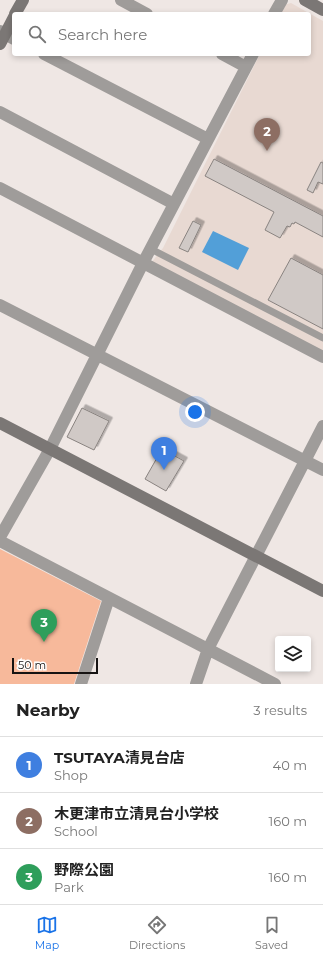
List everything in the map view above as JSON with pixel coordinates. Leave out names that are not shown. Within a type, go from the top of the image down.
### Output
[{"type":"street","points":[[17,12],[23,0]]},
{"type":"street","points":[[121,0],[143,12]]},
{"type":"street","points":[[275,12],[282,0]]},
{"type":"street","points":[[305,0],[323,10]]},
{"type":"street","points":[[5,37],[12,21]]},
{"type":"street","points":[[48,56],[208,140]]},
{"type":"street","points":[[226,56],[246,67]]},
{"type":"street","points":[[0,536],[50,449],[143,263],[252,56]]},
{"type":"street","points":[[0,112],[174,204]]},
{"type":"street","points":[[0,188],[323,357]]},
{"type":"street","points":[[0,305],[323,470]]},
{"type":"street","points":[[0,423],[323,591]]},
{"type":"street","points":[[196,684],[208,649],[323,426]]},
{"type":"street","points":[[0,541],[275,684]]},
{"type":"street","points":[[81,684],[108,598]]},
{"type":"lane","points":[[151,249],[323,338]]},
{"type":"shaded area","points":[[291,3],[307,12],[281,12],[284,5]]},
{"type":"shaded area","points":[[311,14],[323,21],[323,353],[151,263],[163,248],[259,56],[311,56]]},
{"type":"shaded area","points":[[0,549],[101,601],[74,684],[0,684]]},
{"type":"water","points":[[213,231],[249,248],[238,270],[202,252]]},
{"type":"building","points":[[214,159],[323,216],[323,237],[295,222],[294,224],[292,223],[290,227],[287,226],[280,238],[265,230],[274,212],[205,176]]},
{"type":"building","points":[[321,162],[323,163],[323,184],[318,182],[313,193],[307,190]]},
{"type":"building","points":[[193,221],[201,225],[188,252],[179,248]]},
{"type":"building","points":[[291,258],[323,275],[323,329],[268,300]]},
{"type":"building","points":[[82,408],[109,421],[94,450],[67,437]]},
{"type":"building","points":[[162,449],[184,461],[166,491],[145,479]]},
{"type":"place","name":"木更津市立清見台小学校","points":[[267,151]]},
{"type":"place","name":"TSUTAYA清見台店","points":[[164,470]]},
{"type":"place","name":"野際公園","points":[[44,642]]}]
